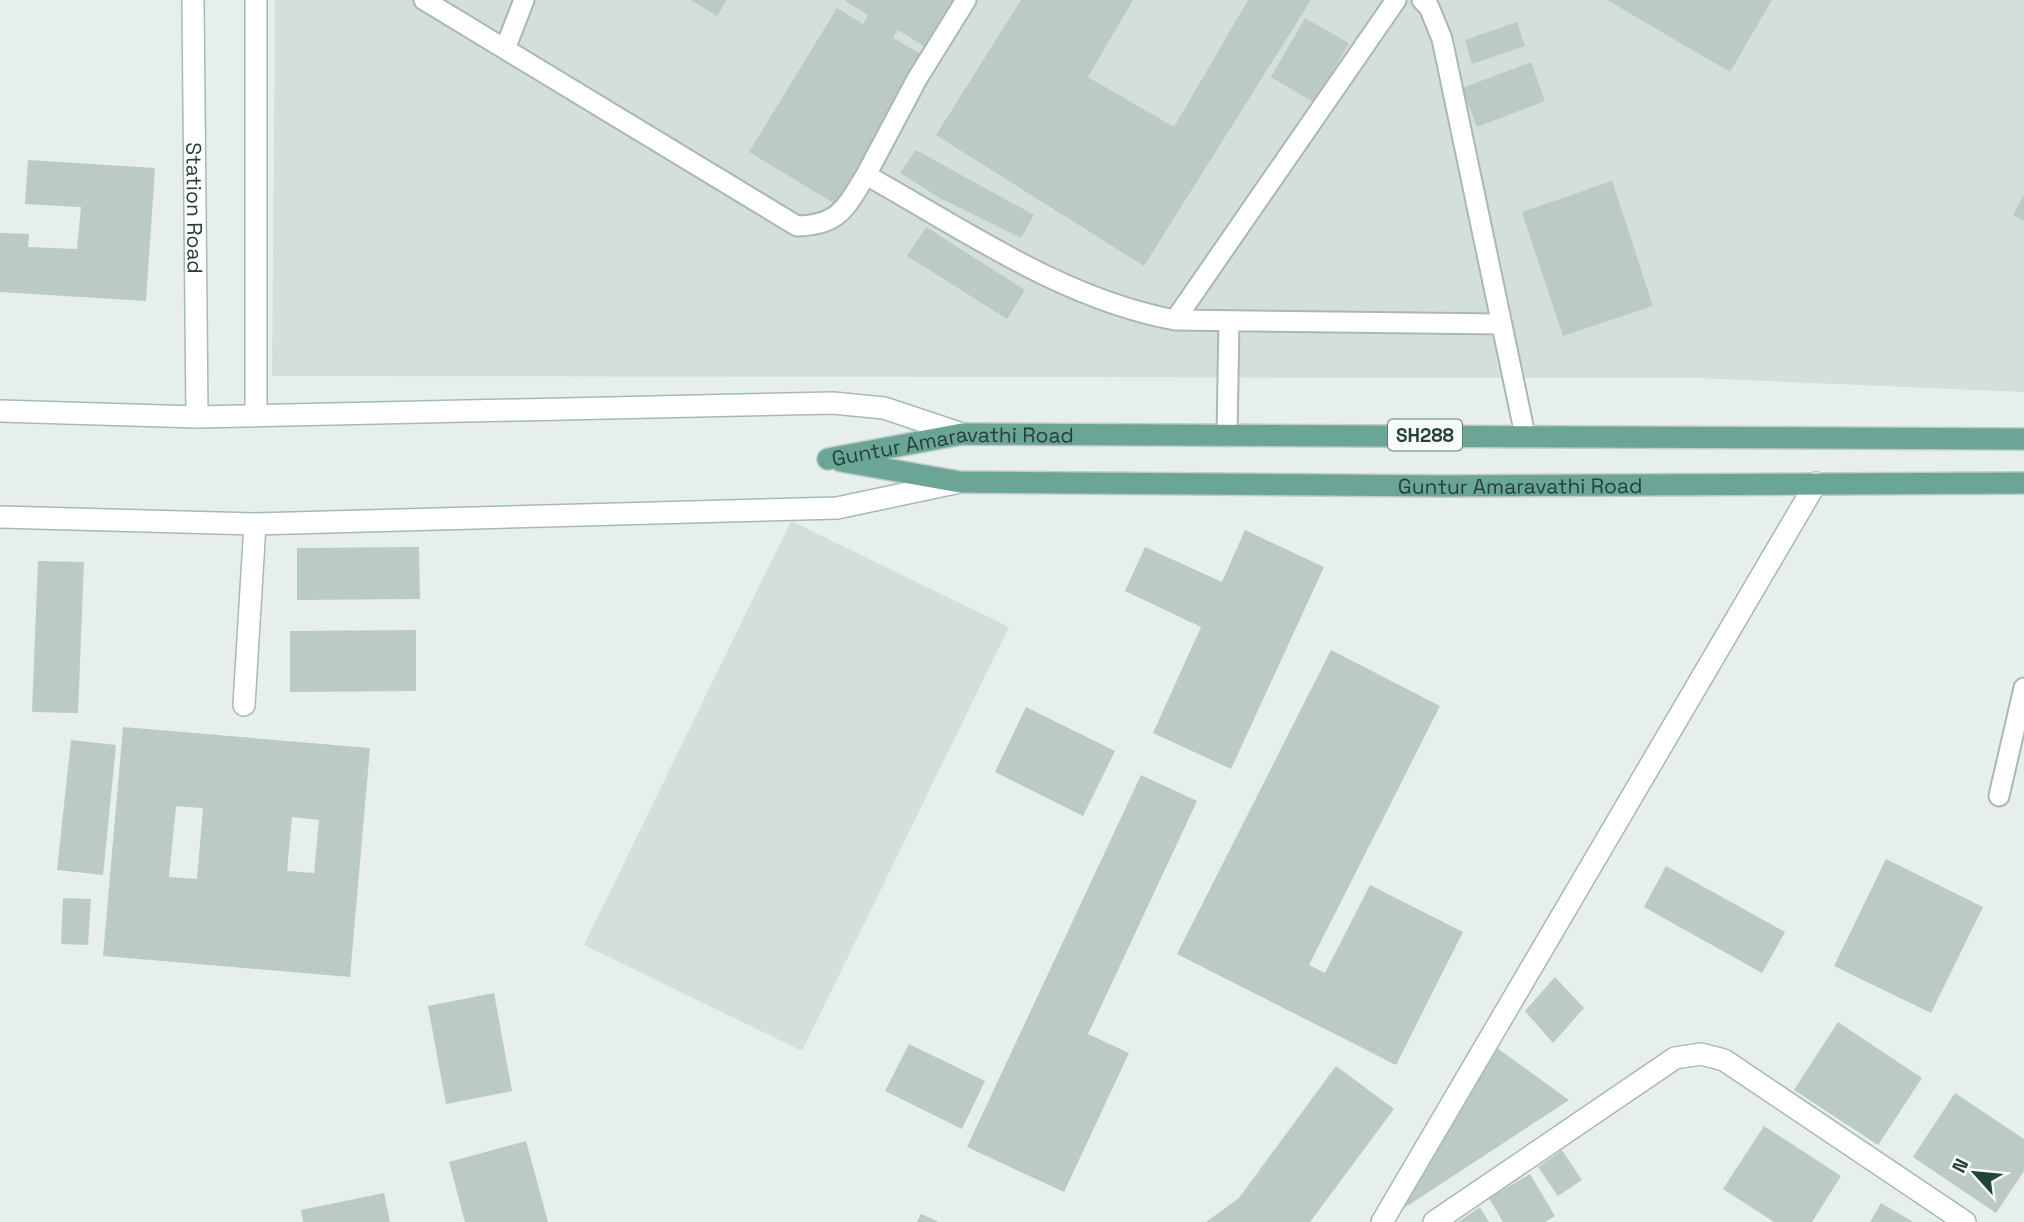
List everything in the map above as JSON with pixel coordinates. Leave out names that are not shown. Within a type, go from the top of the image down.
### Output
[{"type":"main road","name":"Guntur Amaravathi Road","points":[[2024,439],[962,434],[828,459],[960,482],[1430,486],[2024,483]]},
{"type":"street","name":"Station Road","points":[[193,0],[197,417]]},
{"type":"street","points":[[256,0],[256,415]]},
{"type":"street","points":[[0,411],[197,417],[833,402],[884,408],[962,434]]},
{"type":"street","points":[[0,517],[255,524],[837,508],[960,482]]},
{"type":"street","points":[[1382,1222],[1816,483]]},
{"type":"street","points":[[244,705],[255,524]]},
{"type":"street","points":[[1434,1222],[1675,1058],[1701,1054],[1724,1060],[1965,1222]]},
{"type":"lane","points":[[424,0],[797,226],[814,226],[842,213],[866,175],[916,79],[966,0]]},
{"type":"lane","points":[[505,49],[524,0]]},
{"type":"lane","points":[[1175,320],[1396,0]]},
{"type":"lane","points":[[1422,0],[1429,7],[1442,39],[1525,435]]},
{"type":"lane","points":[[866,175],[1040,274],[1142,314],[1175,320],[1501,324]]},
{"type":"lane","points":[[1227,436],[1229,321]]},
{"type":"lane","points":[[1999,796],[2024,688]]},
{"type":"shaded area","points":[[275,0],[2024,0],[2024,392],[1695,378],[272,376]]},
{"type":"shaded area","points":[[791,521],[1009,627],[802,1051],[584,945]]},
{"type":"building","points":[[691,0],[727,0],[717,16]]},
{"type":"building","points":[[844,0],[961,0],[930,50],[898,30],[893,38],[926,57],[835,204],[749,152],[837,8],[863,24],[868,15]]},
{"type":"building","points":[[1021,0],[1133,0],[1088,77],[1174,127],[1248,0],[1311,0],[1144,266],[936,135]]},
{"type":"building","points":[[1607,0],[1772,0],[1730,72]]},
{"type":"building","points":[[1305,18],[1349,43],[1315,103],[1271,77]]},
{"type":"building","points":[[1517,22],[1525,46],[1472,64],[1465,40]]},
{"type":"building","points":[[1531,62],[1545,101],[1477,127],[1462,88]]},
{"type":"building","points":[[916,150],[1034,215],[1021,238],[940,198],[900,173]]},
{"type":"building","points":[[28,160],[155,168],[146,301],[0,292],[0,233],[29,234],[28,247],[77,249],[81,207],[25,204]]},
{"type":"building","points":[[1612,181],[1653,306],[1563,336],[1522,212]]},
{"type":"building","points":[[2024,195],[2024,221],[2013,215]]},
{"type":"building","points":[[926,227],[1025,290],[1007,319],[907,256]]},
{"type":"building","points":[[1245,530],[1324,567],[1231,769],[1153,733],[1201,627],[1125,591],[1145,547],[1222,582]]},
{"type":"building","points":[[419,547],[420,599],[297,600],[297,548]]},
{"type":"building","points":[[38,561],[84,562],[78,713],[32,712]]},
{"type":"building","points":[[416,630],[416,691],[290,692],[290,631]]},
{"type":"building","points":[[1331,650],[1440,706],[1309,965],[1325,973],[1370,885],[1463,932],[1396,1065],[1177,954]]},
{"type":"building","points":[[1026,707],[1115,751],[1083,816],[995,772]]},
{"type":"building","points":[[123,727],[370,748],[350,977],[103,956]],"holes":[[[176,806],[203,808],[197,879],[169,877]],[[292,817],[319,820],[314,873],[287,871]]]},
{"type":"building","points":[[71,740],[116,745],[103,875],[57,870]]},
{"type":"building","points":[[1141,775],[1197,801],[1088,1034],[1129,1053],[1064,1192],[967,1147]]},
{"type":"building","points":[[1886,859],[1983,907],[1931,1013],[1834,966]]},
{"type":"building","points":[[1666,866],[1785,932],[1762,973],[1644,907]]},
{"type":"building","points":[[63,898],[91,899],[88,945],[61,944]]},
{"type":"building","points":[[1555,977],[1584,1008],[1553,1043],[1525,1011]]},
{"type":"building","points":[[494,993],[512,1091],[446,1104],[428,1006]]},
{"type":"building","points":[[1838,1022],[1922,1078],[1878,1145],[1794,1090]]},
{"type":"building","points":[[909,1044],[985,1081],[962,1129],[885,1091]]},
{"type":"building","points":[[1497,1048],[1569,1100],[1392,1216]]},
{"type":"building","points":[[1336,1066],[1394,1109],[1310,1222],[1206,1222],[1239,1198]]},
{"type":"building","points":[[1955,1093],[2024,1139],[2024,1171],[1996,1213],[1913,1157]]},
{"type":"building","points":[[1764,1126],[1841,1176],[1812,1222],[1774,1222],[1723,1189]]},
{"type":"building","points":[[526,1141],[548,1222],[465,1222],[449,1162]]},
{"type":"building","points":[[1562,1150],[1582,1180],[1558,1196],[1538,1167]]},
{"type":"building","points":[[1530,1174],[1555,1216],[1545,1222],[1503,1222],[1489,1198]]},
{"type":"building","points":[[384,1193],[390,1222],[303,1222],[301,1210]]},
{"type":"building","points":[[1881,1203],[1913,1222],[1870,1222]]},
{"type":"building","points":[[1480,1207],[1489,1222],[1458,1222]]},
{"type":"building","points":[[921,1214],[939,1222],[917,1222]]}]
